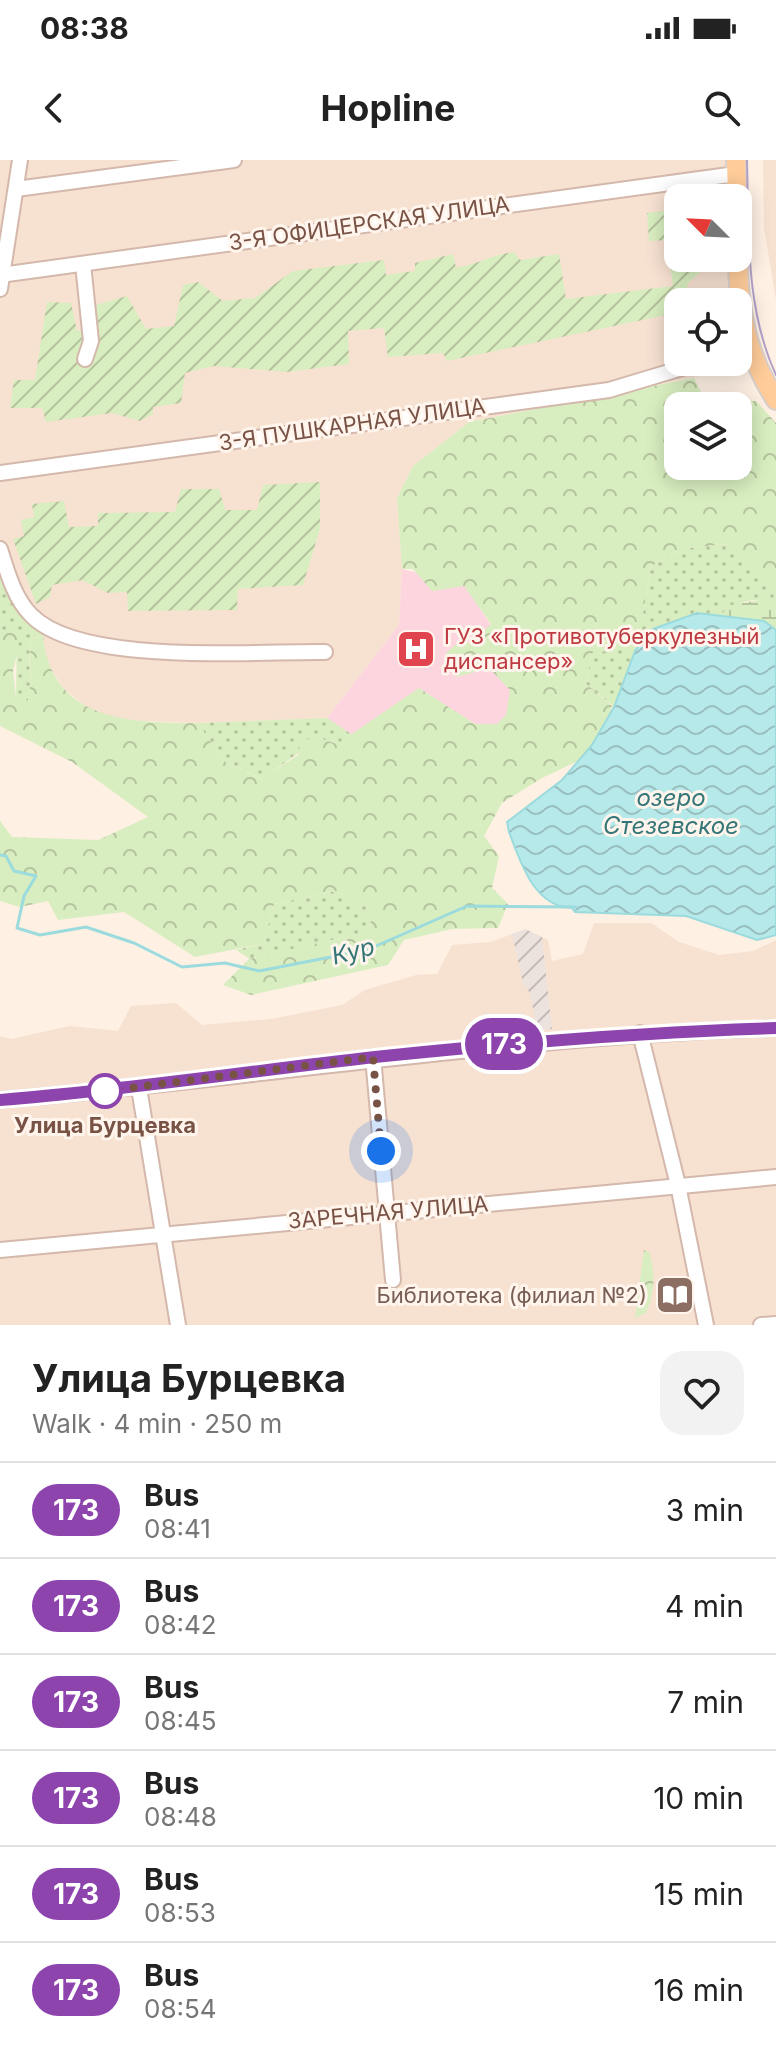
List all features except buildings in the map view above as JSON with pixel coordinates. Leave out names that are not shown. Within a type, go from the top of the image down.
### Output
[{"type":"main road","points":[[752,362],[776,400]]},
{"type":"street","points":[[1,280],[20,160]]},
{"type":"street","points":[[16,189],[234,160]]},
{"type":"street","name":"3-Я ОФИЦЕРСКАЯ УЛИЦА","points":[[1,280],[83,264],[736,167]]},
{"type":"street","points":[[83,264],[91,341],[85,359]]},
{"type":"street","name":"3-Я ПУШКАРНАЯ УЛИЦА","points":[[0,473],[609,390],[664,373]]},
{"type":"street","points":[[0,549],[20,600],[30,615],[45,627],[64,635],[95,644],[151,652],[325,652]]},
{"type":"street","points":[[0,1100],[139,1088],[373,1057],[640,1033],[776,1028]]},
{"type":"street","points":[[640,1033],[678,1185],[706,1325]]},
{"type":"street","points":[[373,1057],[393,1280]]},
{"type":"street","points":[[139,1088],[178,1325]]},
{"type":"street","name":"ЗАРЕЧНАЯ УЛИЦА","points":[[0,1250],[161,1232],[776,1177]]},
{"type":"street","points":[[761,1325],[776,1324]]},
{"type":"shaded area","points":[[0,160],[733,160],[734,184],[664,184],[664,272],[736,272],[736,288],[664,288],[664,376],[698,376],[469,422],[413,466],[397,498],[402,569],[399,625],[327,718],[198,723],[120,720],[87,708],[63,688],[45,659],[43,635],[29,619],[0,551]]},
{"type":"shaded area","points":[[763,160],[776,160],[776,299],[764,228]]},
{"type":"shaded area","name":"ГУЗ «Противотуберкулезный диспансер»","points":[[402,569],[464,585],[491,625],[470,644],[457,677],[489,668],[511,690],[506,715],[497,725],[475,724],[419,688],[354,736],[327,718],[399,625]]},
{"type":"shaded area","points":[[594,923],[651,923],[679,942],[719,955],[753,951],[776,940],[776,1325],[0,1325],[0,1036],[11,1039],[70,1026],[118,1031],[131,1006],[176,1003],[202,1025],[271,1019],[342,1005],[365,990],[416,975],[437,974],[452,945],[491,942],[525,929],[548,940],[552,961],[583,954]]},
{"type":"shaded area","points":[[525,929],[542,937],[552,1029],[537,1030],[530,993],[523,983],[512,934]]},
{"type":"green space","points":[[664,211],[664,240],[649,241],[647,213]]},
{"type":"green space","points":[[514,252],[520,260],[559,254],[566,299],[673,286],[671,272],[701,272],[686,288],[664,288],[664,316],[447,361],[443,353],[388,357],[384,328],[348,331],[349,364],[287,372],[214,366],[185,373],[181,403],[153,407],[153,414],[140,421],[112,413],[46,422],[42,408],[10,408],[14,380],[35,380],[47,302],[71,303],[77,331],[93,330],[96,305],[127,296],[146,329],[174,326],[183,285],[198,282],[223,301],[255,298],[293,271],[384,260],[386,275],[415,271],[415,263],[453,254],[456,268]]},
{"type":"green space","points":[[694,378],[701,392],[664,392],[664,480],[752,480],[752,401],[756,401],[776,423],[776,597],[728,544],[687,548],[651,566],[642,619],[614,651],[593,652],[585,683],[612,706],[603,733],[578,761],[542,778],[502,803],[484,836],[499,856],[492,888],[508,904],[498,928],[452,929],[404,940],[388,965],[251,995],[223,985],[249,959],[371,931],[370,909],[336,891],[274,904],[263,944],[195,957],[124,912],[58,920],[48,901],[20,907],[0,901],[0,821],[12,837],[98,840],[148,817],[72,762],[0,726],[0,630],[17,632],[19,647],[13,671],[16,698],[28,701],[31,638],[43,635],[49,663],[61,685],[77,701],[121,718],[198,723],[222,760],[261,779],[298,755],[301,740],[319,738],[337,744],[419,688],[475,724],[497,724],[506,715],[510,690],[489,668],[457,677],[445,663],[446,653],[462,639],[470,644],[491,624],[464,586],[432,591],[413,569],[402,569],[397,498],[413,466],[469,422]]},
{"type":"green space","points":[[320,482],[320,529],[303,585],[238,589],[237,610],[128,611],[127,592],[108,593],[82,580],[52,585],[50,597],[36,604],[13,539],[24,536],[21,520],[34,517],[32,504],[64,501],[69,527],[98,526],[98,513],[175,512],[181,489],[219,489],[225,510],[257,510],[263,485]]},
{"type":"green space","points":[[729,544],[776,597],[776,604],[754,600],[732,607],[719,616],[697,613],[635,651],[614,707],[585,683],[593,652],[642,619],[651,566],[687,548]]},
{"type":"green space","points":[[0,551],[29,619],[43,635],[31,638],[28,701],[16,698],[17,633],[0,630]]},
{"type":"green space","points":[[766,599],[776,604],[776,630],[764,621],[719,616],[731,605]]},
{"type":"green space","points":[[327,718],[354,736],[337,744],[319,738],[262,779],[222,760],[198,723]]},
{"type":"green space","points":[[336,891],[370,909],[371,931],[250,959],[236,950],[263,944],[274,904]]},
{"type":"green space","points":[[644,1250],[649,1252],[651,1260],[653,1290],[646,1313],[635,1318]]},
{"type":"water","name":"озеро Стезевское","points":[[697,613],[764,621],[776,630],[776,935],[757,940],[686,916],[575,912],[572,908],[559,906],[539,892],[531,881],[507,822],[562,780],[592,745],[614,707],[635,651],[650,630]]},
{"type":"waterway","name":"Кур","points":[[0,855],[6,856],[14,871],[36,876],[24,896],[17,928],[40,935],[86,927],[134,943],[182,967],[225,963],[259,971],[367,950],[467,906],[576,907]]},
{"type":"tram line","points":[[747,160],[754,297],[766,349],[776,375]]},
{"type":"bus line","name":"173","points":[[0,1100],[139,1088],[373,1057],[541,1040],[776,1028]]},
{"type":"place","name":"ГУЗ «Противотуберкулезный диспансер»","points":[[416,649]]},
{"type":"place","name":"Улица Бурцевка","points":[[105,1091]]},
{"type":"place","name":"Библиотека (филиал №2)","points":[[675,1295]]},
{"type":"route","points":[[105,1091],[373,1057],[381,1151]]}]
